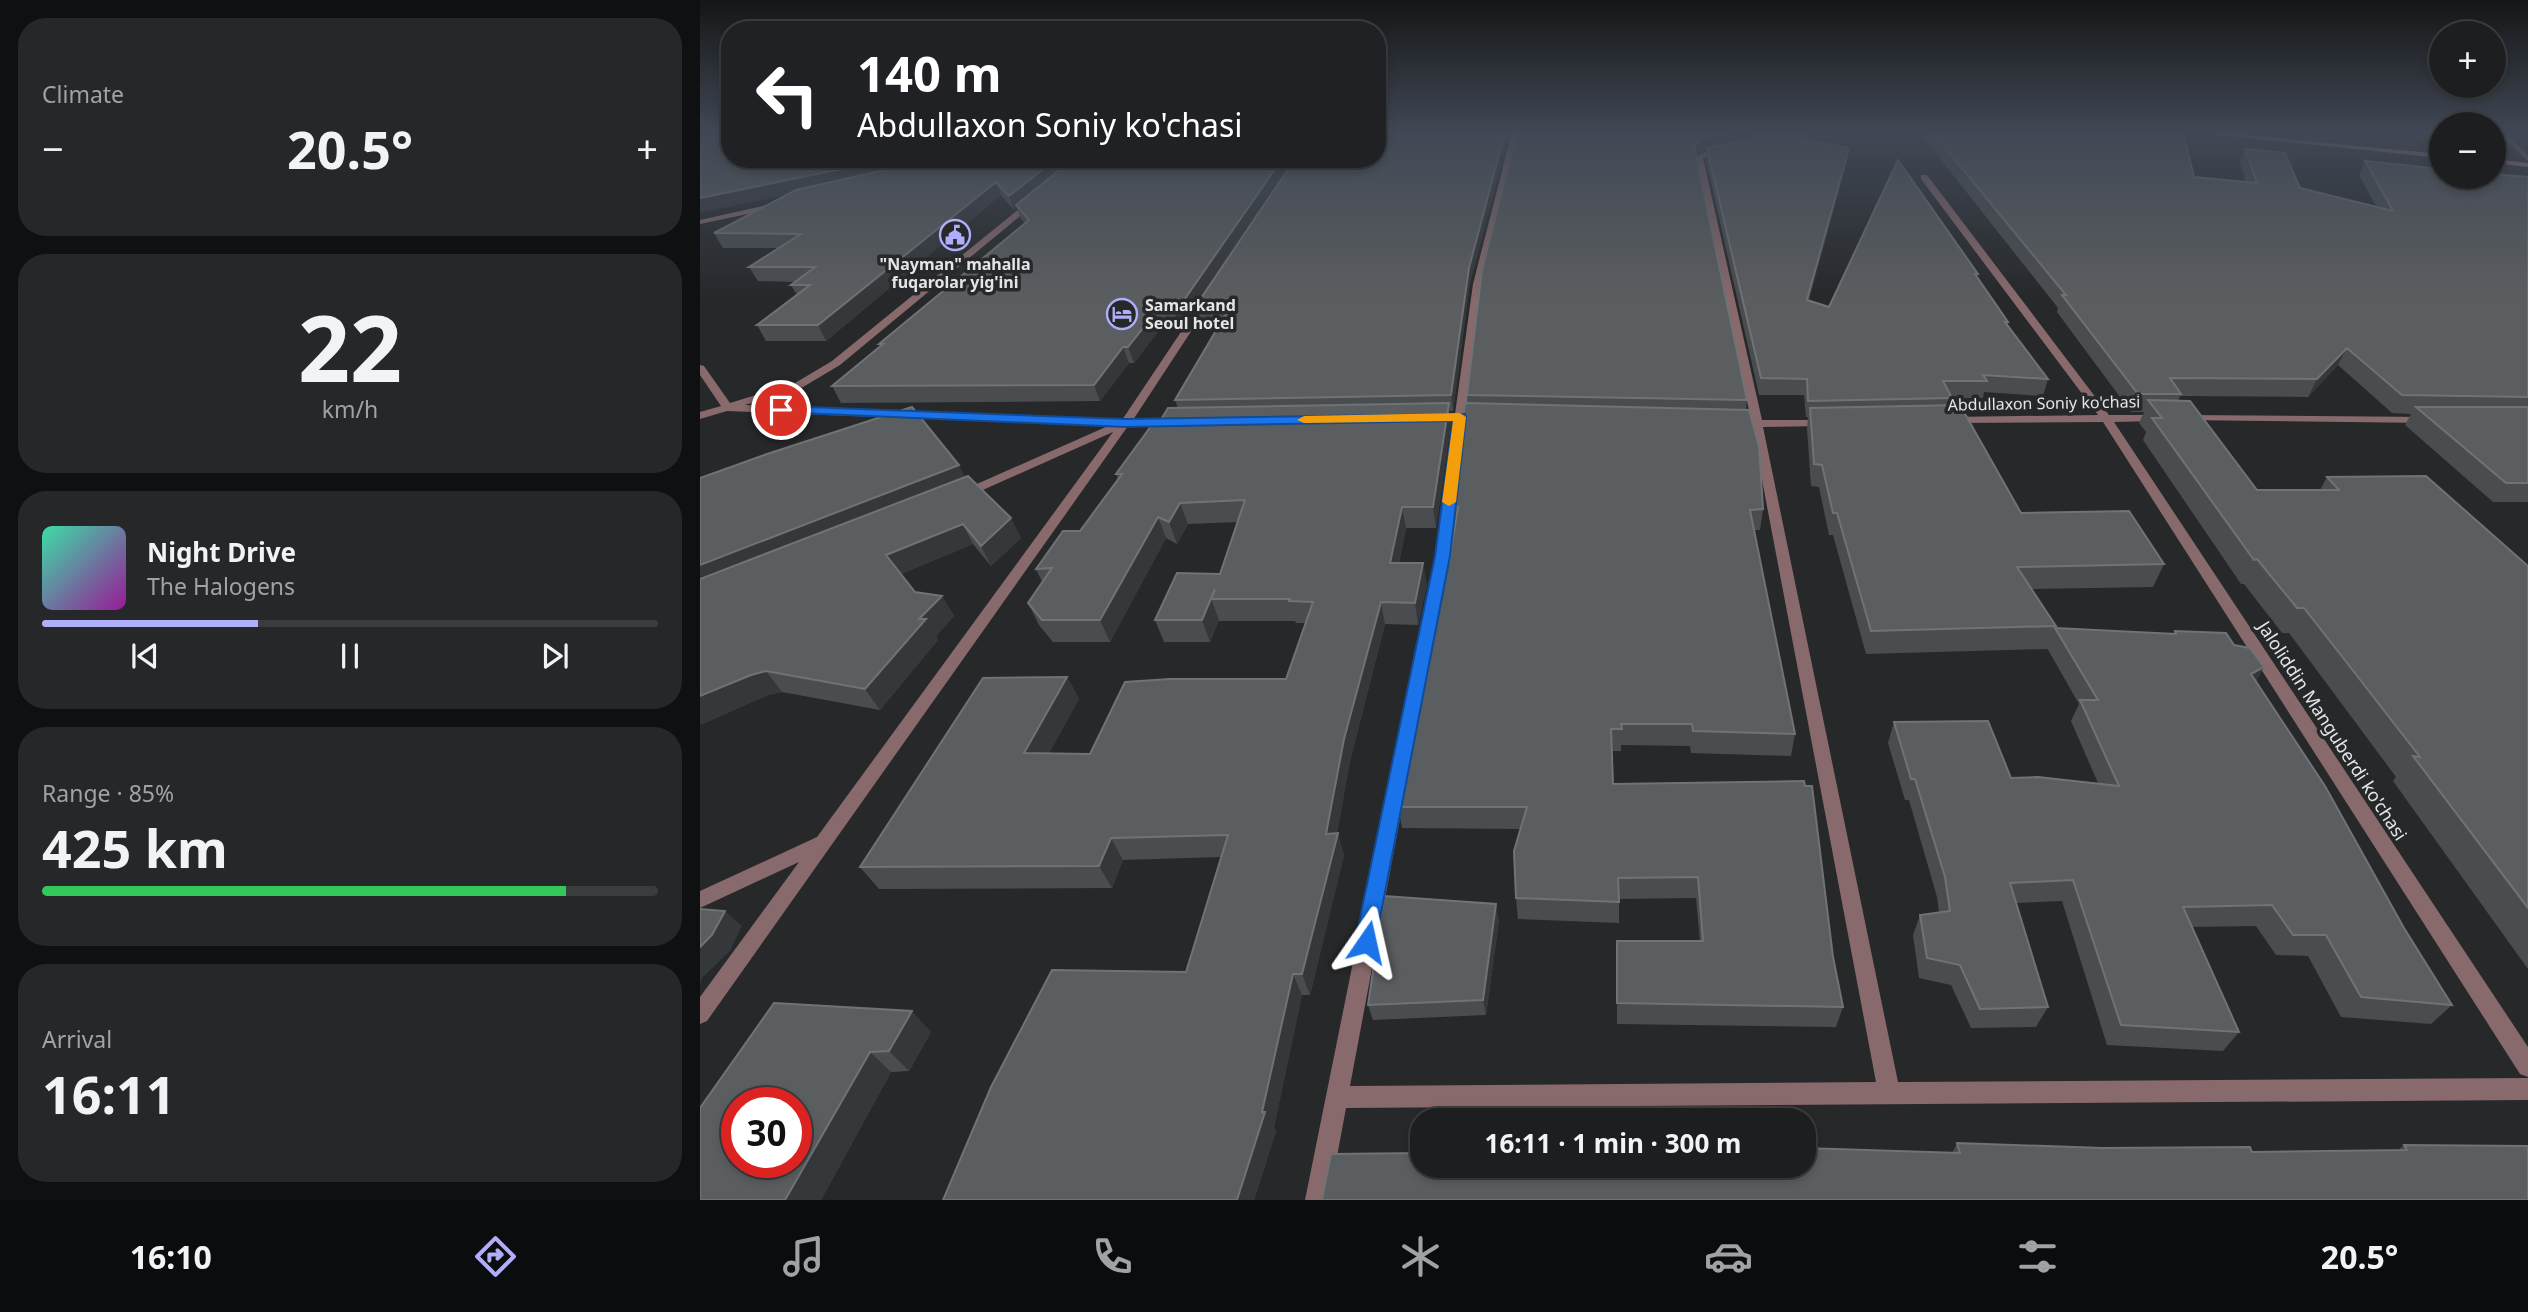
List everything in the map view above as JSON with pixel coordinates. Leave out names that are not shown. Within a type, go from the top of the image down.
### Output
[{"type":"street","points":[[1317,1200],[1442,556],[1477,284],[1501,188]]},
{"type":"street","points":[[1706,188],[1757,424],[1889,1094]]},
{"type":"street","name":"Jaloliddin Manguberdi ko'chasi","points":[[1932,188],[2105,417],[2528,1066]]},
{"type":"street","points":[[700,416],[799,385],[836,363],[1044,193]]},
{"type":"street","points":[[700,222],[780,204]]},
{"type":"street","points":[[700,1014],[1125,423],[1209,297]]},
{"type":"street","points":[[700,368],[728,408]]},
{"type":"street","points":[[728,408],[1125,423],[1195,422]]},
{"type":"street","points":[[1418,417],[1501,418]]},
{"type":"street","name":"Abdullaxon Soniy ko'chasi","points":[[1938,421],[2105,417],[2444,420]]},
{"type":"street","points":[[1717,423],[1840,422]]},
{"type":"street","points":[[957,497],[1125,423]]},
{"type":"street","points":[[700,900],[822,842]]},
{"type":"street","points":[[1338,1097],[2528,1089]]},
{"type":"building","points":[[700,188],[749,188],[700,198]]},
{"type":"building","points":[[989,188],[818,325],[757,325],[810,285],[791,285],[815,267],[749,267],[801,234],[714,233],[796,190]]},
{"type":"building","points":[[1002,188],[1019,188],[1009,196]]},
{"type":"building","points":[[1037,188],[1262,188],[1175,313],[1155,313],[1128,347],[1123,347],[1094,385],[832,386],[1029,220],[1016,205]]},
{"type":"building","points":[[1275,188],[1490,188],[1469,268],[1451,395],[1175,400],[1227,312],[1191,313]]},
{"type":"building","points":[[1503,188],[1703,188],[1747,400],[1467,395],[1482,270]]},
{"type":"building","points":[[1716,188],[1838,188],[1807,300],[1829,307],[1885,188],[1918,188],[1978,274],[1975,274],[2008,322],[2005,322],[2048,379],[1983,375],[1987,381],[1943,381],[1952,398],[1808,401],[1807,379],[1761,378]]},
{"type":"building","points":[[1978,188],[2300,188],[2393,211],[2380,188],[2528,188],[2528,397],[2402,395],[2347,348],[2317,379],[2170,378],[2181,394],[2138,394],[2062,295],[2066,295]]},
{"type":"building","points":[[2148,400],[2190,401],[2257,490],[2339,490],[2327,477],[2426,476],[2528,566],[2528,908],[2413,756],[2420,757],[2304,608],[2297,608],[2257,559],[2254,560],[2152,418],[2162,418]]},
{"type":"building","points":[[1449,403],[1433,507],[1402,507],[1390,563],[1423,563],[1415,603],[1381,602],[1344,739],[1326,834],[1338,833],[1302,974],[1293,974],[1262,1112],[1265,1112],[1237,1200],[943,1200],[991,1087],[1052,970],[1186,972],[1228,835],[1111,838],[1099,866],[860,867],[983,678],[1067,677],[1024,753],[1090,754],[1125,682],[1170,679],[1286,679],[1313,602],[1289,601],[1290,599],[1211,599],[1215,589],[1202,620],[1155,620],[1177,573],[1220,574],[1245,500],[1180,503],[1169,522],[1158,517],[1100,620],[1042,620],[1028,603],[1052,568],[1036,569],[1063,531],[1080,531],[1122,474],[1116,474],[1154,422],[1159,423],[1168,408]]},
{"type":"building","points":[[1465,403],[1749,410],[1759,446],[1763,509],[1750,510],[1795,734],[1693,731],[1692,724],[1621,724],[1622,729],[1611,729],[1613,784],[1804,781],[1805,786],[1812,786],[1833,957],[1843,1007],[1617,1003],[1617,941],[1703,941],[1698,877],[1618,878],[1619,902],[1516,898],[1514,851],[1527,807],[1398,807],[1439,604],[1435,604],[1443,563],[1449,563],[1458,507],[1452,507]]},
{"type":"building","points":[[1960,405],[2021,513],[2129,511],[2164,564],[2017,567],[2056,626],[1871,631],[1837,513],[1833,513],[1822,465],[1814,464],[1810,408]]},
{"type":"building","points":[[912,407],[959,465],[700,565],[700,478]]},
{"type":"building","points":[[2416,407],[2528,407],[2528,483],[2506,483]]},
{"type":"building","points":[[968,476],[1011,518],[981,546],[963,524],[886,555],[915,592],[942,596],[919,619],[926,619],[865,689],[766,671],[700,696],[700,579]]},
{"type":"building","points":[[2055,628],[2176,634],[2175,631],[2226,633],[2234,645],[2250,648],[2264,667],[2251,674],[2325,786],[2404,928],[2452,1005],[2361,997],[2326,935],[2293,935],[2272,905],[2183,907],[2239,1032],[2121,1025],[2073,880],[2010,883],[2048,1007],[1980,1009],[1960,965],[1927,958],[1920,915],[1950,911],[1945,877],[1915,779],[1911,779],[1894,722],[1988,721],[2011,778],[2038,777],[2119,786],[2080,700],[2098,700]]},
{"type":"building","points":[[1384,896],[1496,904],[1483,1000],[1368,1005]]},
{"type":"building","points":[[700,909],[725,911],[712,935],[700,947]]},
{"type":"building","points":[[774,1003],[912,1011],[889,1051],[870,1052],[812,1153],[812,1087],[721,1087],[721,1178],[798,1178],[785,1200],[700,1200],[700,1108]]},
{"type":"building","points":[[1957,1143],[2102,1148],[2250,1147],[2252,1152],[2407,1150],[2404,1145],[2528,1146],[2528,1200],[1322,1200],[1331,1154],[1410,1153],[1410,1178],[1816,1178],[1816,1148],[1960,1153]]},
{"type":"slow traffic","points":[[1304,420],[1460,417],[1449,502]]},
{"type":"place","name":"\"Nayman\" mahalla fuqarolar yig'ini","points":[[955,235]]},
{"type":"place","name":"Samarkand Seoul hotel","points":[[1122,314]]},
{"type":"route","points":[[781,410],[1125,423],[1460,417],[1442,556],[1367,942]]}]
